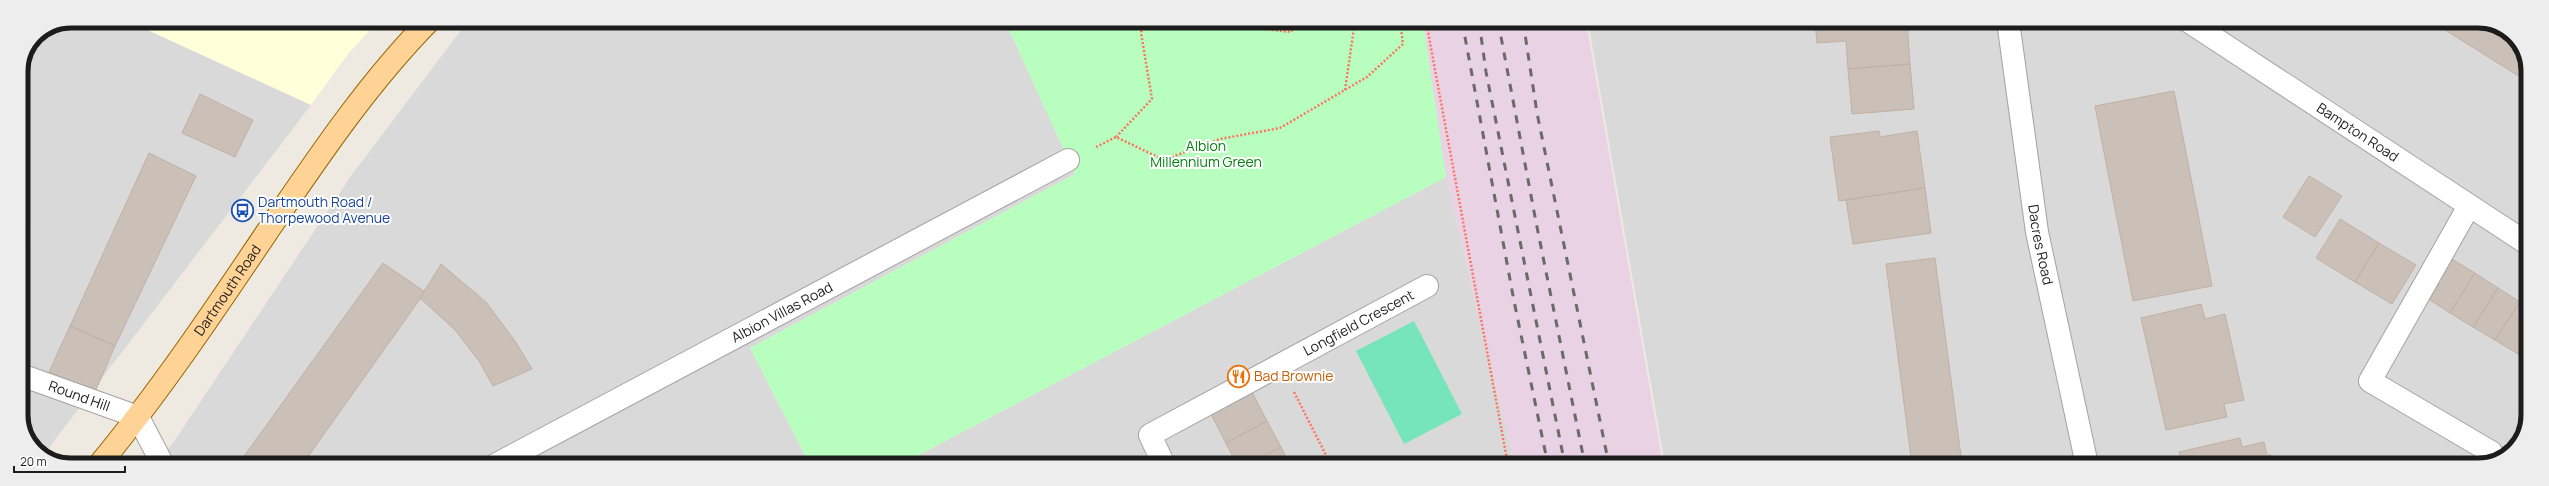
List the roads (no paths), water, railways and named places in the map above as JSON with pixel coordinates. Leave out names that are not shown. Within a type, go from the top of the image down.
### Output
[{"type":"main road","name":"Dartmouth Road","points":[[103,458],[138,417],[326,145],[410,41],[422,28]]},
{"type":"street","name":"Dacres Road","points":[[2009,28],[2036,232],[2085,458]]},
{"type":"street","name":"Bampton Road","points":[[2199,28],[2521,239]]},
{"type":"street","name":"Albion Villas Road","points":[[508,458],[1068,160]]},
{"type":"street","points":[[2469,206],[2370,381],[2492,452]]},
{"type":"street","name":"Longfield Crescent","points":[[1161,458],[1150,435],[1427,286]]},
{"type":"street","name":"Round Hill","points":[[28,378],[138,417]]},
{"type":"street","points":[[138,417],[159,458]]},
{"type":"railway","points":[[1463,28],[1514,301],[1547,458]]},
{"type":"railway","points":[[1480,28],[1486,72],[1564,458]]},
{"type":"railway","points":[[1499,28],[1536,222],[1584,458]]},
{"type":"railway","points":[[1524,28],[1537,113],[1608,458]]},
{"type":"place","name":"Dartmouth Road / Thorpewood Avenue","points":[[243,210]]},
{"type":"place","name":"Bad Brownie","points":[[1239,376]]},
{"type":"park label","name":"Albion Millennium Green","points":[[1206,154]]}]
